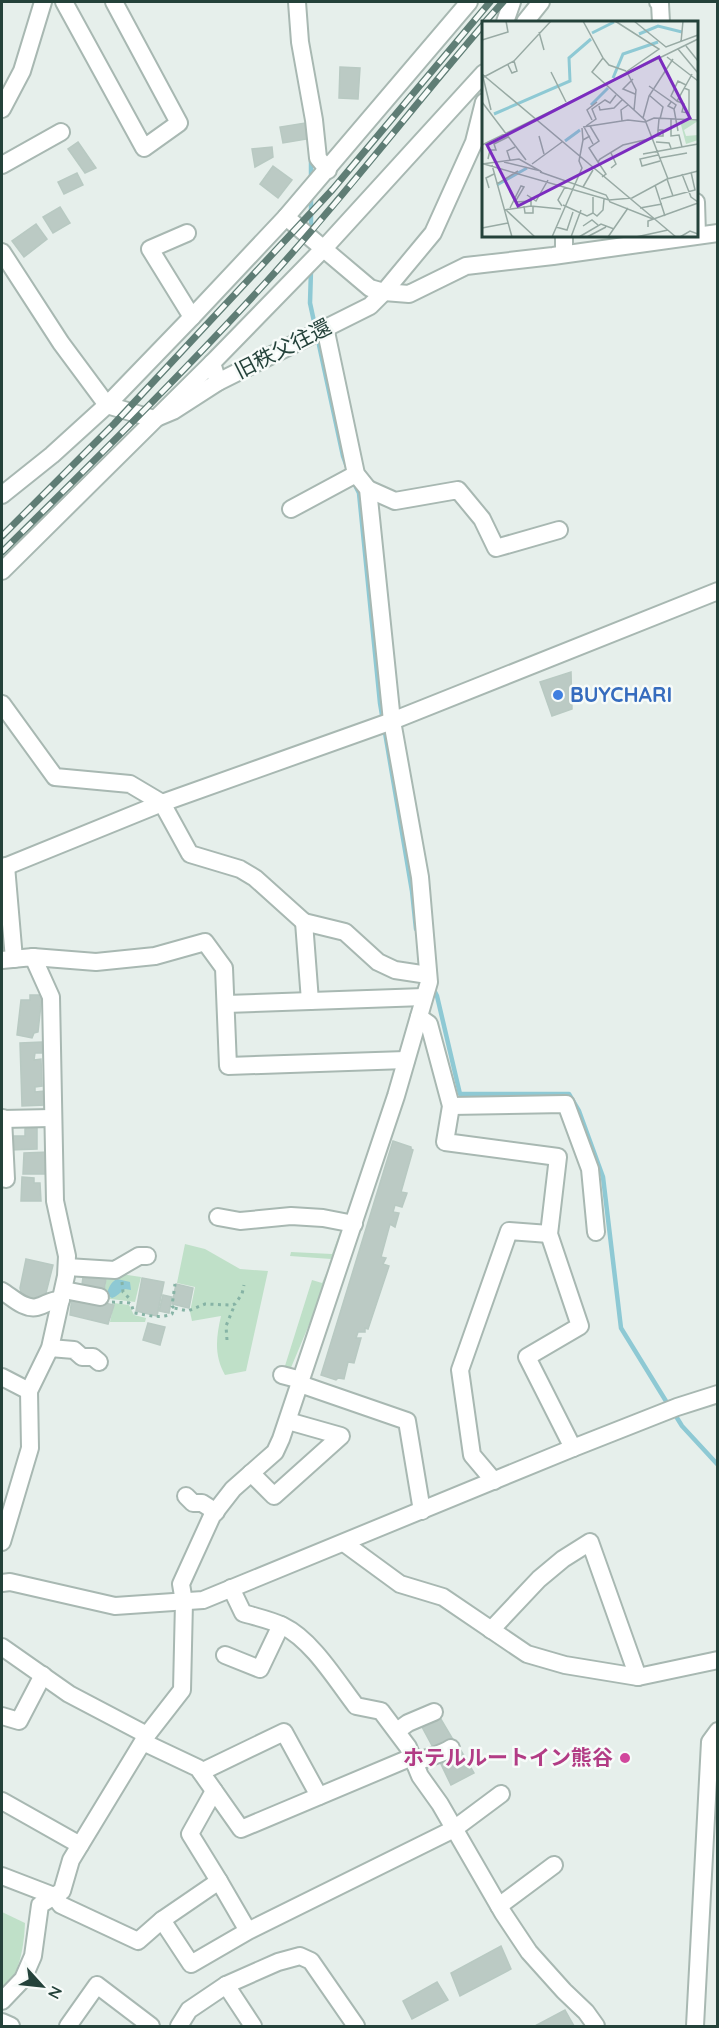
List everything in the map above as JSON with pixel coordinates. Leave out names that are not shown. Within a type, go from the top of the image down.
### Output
[{"type":"street","points":[[2,108],[22,71],[43,2]]},
{"type":"street","points":[[64,2],[144,148],[179,123],[114,2]]},
{"type":"street","points":[[297,2],[300,42],[314,120],[318,158],[328,170]]},
{"type":"street","points":[[2,495],[52,455],[107,405],[192,317],[328,170],[469,2]]},
{"type":"street","points":[[506,21],[512,2]]},
{"type":"street","points":[[526,21],[541,2]]},
{"type":"street","points":[[658,2],[660,21]]},
{"type":"street","points":[[2,571],[324,249],[482,74]]},
{"type":"street","name":"旧秩父往還","points":[[154,419],[173,411],[218,382],[370,306],[433,233],[478,147],[482,111]]},
{"type":"street","points":[[2,165],[61,132]]},
{"type":"street","points":[[286,217],[370,288],[384,292],[409,294],[466,266],[665,238]]},
{"type":"street","points":[[188,232],[150,249],[192,317]]},
{"type":"street","points":[[698,235],[717,233]]},
{"type":"street","points":[[564,237],[564,254]]},
{"type":"street","points":[[2,252],[61,343],[107,405],[154,419]]},
{"type":"street","points":[[325,327],[357,474],[369,489],[395,501],[458,490],[482,519],[496,548],[559,530]]},
{"type":"street","points":[[212,363],[218,382]]},
{"type":"street","points":[[291,509],[357,474]]},
{"type":"street","points":[[2,2001],[23,1979],[33,1956],[40,1905],[62,1891],[71,1860],[145,1738],[182,1690],[184,1602],[181,1584],[216,1512],[233,1489],[275,1452],[288,1420],[354,1224],[406,1060],[427,985],[420,877],[392,721],[369,489]]},
{"type":"street","points":[[406,1060],[228,1066],[224,968],[205,942],[155,956],[96,962],[33,957],[8,960],[4,867],[162,803],[392,721],[717,591]]},
{"type":"street","points":[[2,704],[55,777],[130,784],[162,803],[190,854],[240,869],[255,878],[304,922],[345,932],[378,962],[427,985]]},
{"type":"street","points":[[304,922],[310,1001]]},
{"type":"street","points":[[2,1542],[30,1448],[28,1391],[50,1348],[63,1295],[67,1267],[67,1256],[55,1201],[51,998],[33,957]]},
{"type":"street","points":[[226,1004],[310,1001],[427,985]]},
{"type":"street","points":[[419,1017],[429,1024],[451,1106],[445,1142],[558,1157],[549,1234],[580,1326],[527,1357],[573,1448]]},
{"type":"street","points":[[451,1106],[566,1104],[590,1169],[596,1232]]},
{"type":"street","points":[[6,1179],[2,1119],[52,1118]]},
{"type":"street","points":[[218,1217],[240,1221],[291,1216],[323,1218],[354,1224]]},
{"type":"street","points":[[494,1481],[472,1455],[460,1370],[509,1231],[549,1234]]},
{"type":"street","points":[[67,1267],[115,1270],[139,1256],[147,1256]]},
{"type":"street","points":[[2,1291],[29,1306],[38,1307],[63,1295],[100,1297]]},
{"type":"street","points":[[50,1348],[74,1350],[82,1357],[93,1357],[99,1362]]},
{"type":"street","points":[[282,1375],[407,1421],[422,1511]]},
{"type":"street","points":[[2,1377],[28,1391]]},
{"type":"street","points":[[2,1583],[10,1582],[115,1606],[202,1600],[344,1544],[573,1448],[677,1407],[717,1394]]},
{"type":"street","points":[[251,1473],[273,1496],[341,1436],[288,1420]]},
{"type":"street","points":[[186,1496],[193,1503],[202,1503],[216,1512]]},
{"type":"street","points":[[491,1630],[539,1579],[563,1559],[590,1542],[638,1677]]},
{"type":"street","points":[[344,1544],[400,1584],[443,1598],[527,1654],[566,1665],[638,1677],[717,1660]]},
{"type":"street","points":[[231,1588],[243,1613],[281,1625],[297,1635],[325,1665],[356,1706],[381,1711],[408,1747],[420,1776],[440,1804],[499,1906],[529,1952],[564,1992],[586,2012],[596,2026]]},
{"type":"street","points":[[225,1655],[260,1669],[281,1625]]},
{"type":"street","points":[[2,1647],[69,1694],[198,1768],[241,1829],[319,1796],[414,1760],[437,1756],[451,1748]]},
{"type":"street","points":[[2,1716],[19,1721],[43,1675]]},
{"type":"street","points":[[397,1731],[408,1723],[434,1712]]},
{"type":"street","points":[[694,2026],[710,1742],[717,1731]]},
{"type":"street","points":[[201,1772],[284,1732],[319,1796]]},
{"type":"street","points":[[214,1791],[190,1834],[248,1931]]},
{"type":"street","points":[[162,1920],[191,1964],[248,1931],[454,1829],[501,1794]]},
{"type":"street","points":[[2,1801],[80,1845]]},
{"type":"street","points":[[499,1906],[554,1865]]},
{"type":"street","points":[[2,1876],[54,1896],[61,1905],[138,1941],[162,1920],[219,1881]]},
{"type":"street","points":[[179,2026],[189,2010],[226,1985],[278,1962],[300,1956],[311,1961],[356,2026]]},
{"type":"street","points":[[68,2026],[97,1984],[151,2026]]},
{"type":"street","points":[[226,1985],[254,2026]]},
{"type":"street","points":[[2,2022],[11,2026]]},
{"type":"path","points":[[119,1278],[123,1292],[129,1298],[134,1313],[155,1317],[172,1314],[175,1284]]},
{"type":"path","points":[[227,1340],[226,1326],[244,1285]]},
{"type":"path","points":[[100,1297],[114,1302],[129,1303]]},
{"type":"path","points":[[174,1308],[188,1311],[205,1304],[235,1304]]},
{"type":"green space","points":[[340,1232],[344,1232],[333,1265],[329,1264],[331,1259],[290,1256],[291,1252],[332,1254]]},
{"type":"green space","points":[[185,1244],[205,1249],[240,1269],[268,1271],[246,1371],[225,1375],[221,1368],[217,1346],[221,1316],[192,1321],[190,1312],[195,1287],[177,1283]]},
{"type":"green space","points":[[328,1269],[332,1270],[290,1370],[284,1369],[312,1280],[322,1283]]},
{"type":"green space","points":[[121,1274],[141,1277],[135,1302],[103,1298],[107,1276]]},
{"type":"green space","points":[[114,1303],[129,1305],[134,1315],[146,1318],[145,1322],[110,1322]]},
{"type":"green space","points":[[2,1912],[25,1923],[24,1941],[17,1969],[2,1991]]},
{"type":"water","points":[[117,1279],[130,1282],[131,1290],[125,1289],[112,1298],[107,1295],[107,1292]]},
{"type":"building","points":[[340,67],[360,68],[358,99],[339,98]]},
{"type":"building","points":[[305,123],[307,139],[283,143],[280,127]]},
{"type":"building","points":[[78,142],[96,168],[85,173],[68,149]]},
{"type":"building","points":[[272,147],[273,157],[255,167],[252,149]]},
{"type":"building","points":[[273,166],[292,180],[278,198],[260,184]]},
{"type":"building","points":[[77,173],[83,185],[64,194],[58,182]]},
{"type":"building","points":[[60,207],[70,223],[53,233],[43,217]]},
{"type":"building","points":[[36,224],[47,239],[24,257],[12,241]]},
{"type":"building","points":[[571,672],[572,709],[552,716],[540,682]]},
{"type":"building","points":[[30,995],[42,995],[38,1032],[34,1033],[32,1038],[17,1035],[21,1000],[30,1000]]},
{"type":"building","points":[[42,1042],[42,1053],[35,1053],[34,1060],[41,1059],[42,1086],[35,1087],[35,1092],[44,1091],[45,1105],[22,1106],[20,1043]]},
{"type":"building","points":[[37,1127],[37,1149],[10,1150],[10,1136],[25,1136],[25,1129]]},
{"type":"building","points":[[393,1141],[411,1147],[413,1150],[401,1192],[407,1193],[402,1207],[395,1205],[393,1212],[399,1213],[395,1227],[390,1224],[381,1257],[386,1258],[383,1264],[389,1266],[368,1329],[365,1328],[365,1332],[358,1332],[356,1338],[361,1338],[354,1363],[348,1362],[344,1379],[336,1380],[321,1375]]},
{"type":"building","points":[[49,1152],[48,1174],[23,1174],[24,1153]]},
{"type":"building","points":[[22,1177],[34,1178],[34,1183],[40,1183],[41,1201],[21,1201]]},
{"type":"building","points":[[26,1259],[53,1265],[45,1297],[29,1302],[22,1297],[20,1288]]},
{"type":"building","points":[[83,1277],[106,1279],[104,1290],[82,1285]]},
{"type":"building","points":[[142,1278],[164,1282],[157,1316],[136,1311]]},
{"type":"building","points":[[176,1284],[193,1288],[189,1308],[172,1304]]},
{"type":"building","points":[[163,1295],[172,1297],[169,1313],[159,1311]]},
{"type":"building","points":[[72,1296],[114,1305],[108,1324],[70,1315]]},
{"type":"building","points":[[148,1323],[165,1327],[160,1345],[143,1340]]},
{"type":"building","points":[[439,1716],[455,1743],[436,1753],[421,1725]]},
{"type":"building","points":[[460,1749],[474,1773],[451,1785],[439,1760]]},
{"type":"building","points":[[501,1946],[511,1969],[460,1996],[451,1973]]},
{"type":"building","points":[[437,1982],[448,2000],[412,2019],[403,2001]]},
{"type":"building","points":[[565,2010],[574,2026],[535,2026]]},
{"type":"waterway","points":[[311,156],[311,181]]},
{"type":"waterway","points":[[311,195],[311,232]]},
{"type":"waterway","points":[[311,270],[310,303],[347,467]]},
{"type":"waterway","points":[[354,483],[359,493],[380,703],[412,891],[416,929]]},
{"type":"waterway","points":[[433,988],[437,996],[460,1094],[569,1094],[579,1111],[603,1177],[621,1328],[669,1406]]},
{"type":"waterway","points":[[674,1413],[682,1426],[718,1465]]},
{"type":"railway","points":[[2,536],[114,424],[333,189],[490,2]]},
{"type":"railway","points":[[486,21],[503,2]]},
{"type":"railway","points":[[2,552],[170,384],[268,280],[482,26]]},
{"type":"place","name":"BUYCHARI","points":[[558,695]]},
{"type":"place","name":"ホテルルートイン熊谷","points":[[625,1758]]}]
